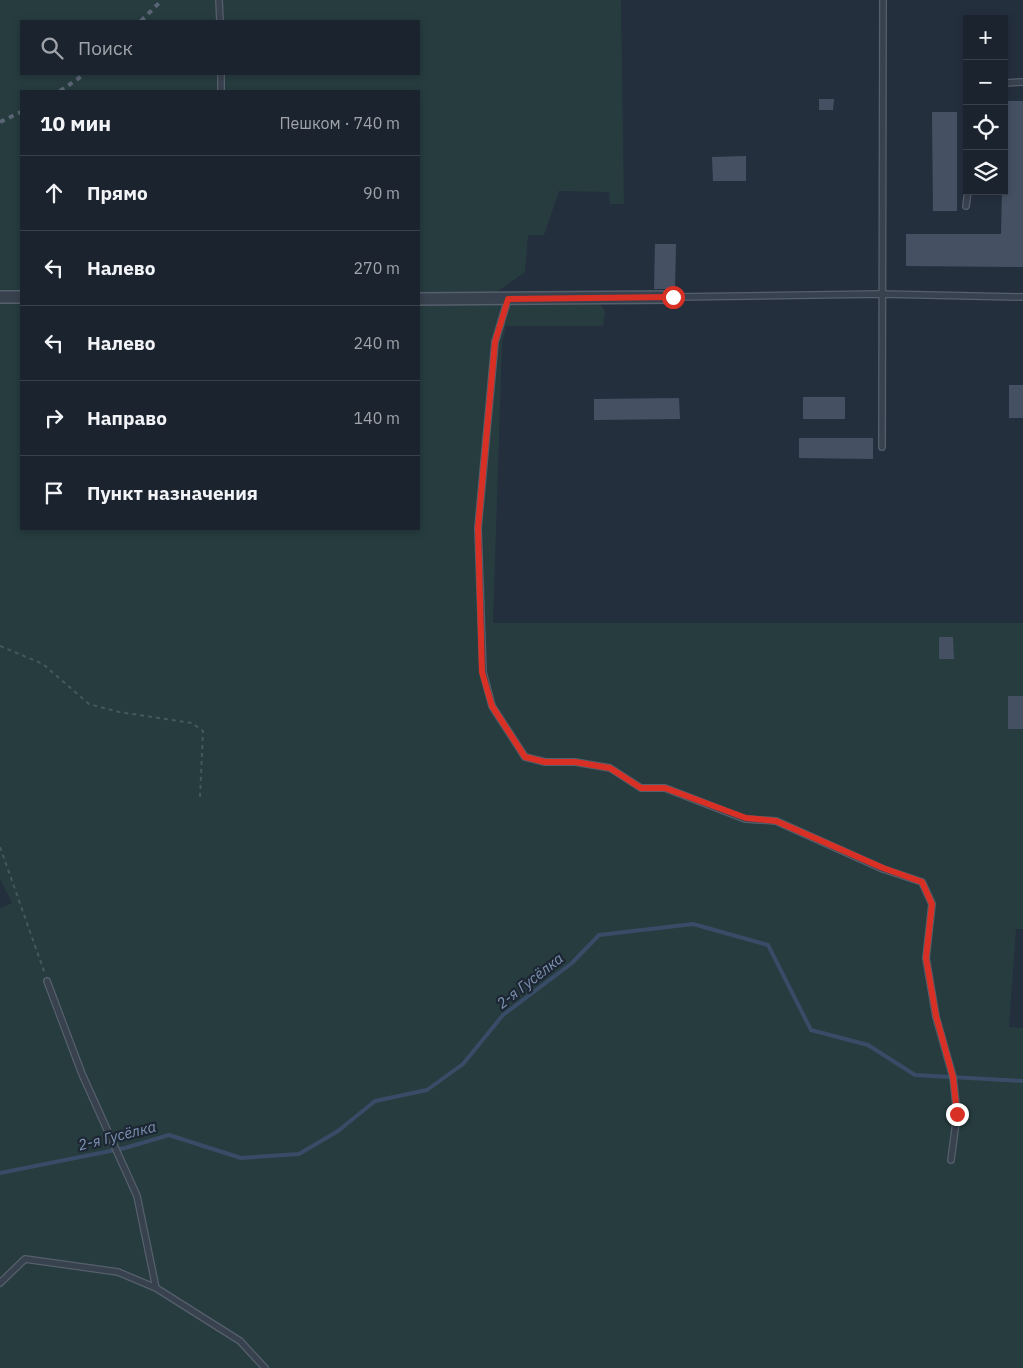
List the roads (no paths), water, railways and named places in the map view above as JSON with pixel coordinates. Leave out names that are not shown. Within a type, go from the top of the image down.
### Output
[{"type":"street","points":[[0,297],[20,297]]},
{"type":"street","points":[[420,299],[673,297]]},
{"type":"lane","points":[[219,0],[220,20]]},
{"type":"lane","points":[[882,447],[883,0]]},
{"type":"lane","points":[[220,75],[221,90]]},
{"type":"lane","points":[[1008,83],[1023,82]]},
{"type":"lane","points":[[966,206],[967,195]]},
{"type":"lane","points":[[673,297],[881,294],[1023,297]]},
{"type":"lane","points":[[508,299],[495,342],[478,528],[482,672],[492,706],[525,757],[545,762],[575,762],[610,768],[641,788],[665,788],[746,818],[776,821],[883,868],[922,882],[932,904],[926,958],[936,1016],[953,1077],[957,1114],[951,1160]]},
{"type":"lane","points":[[47,981],[82,1074],[137,1196],[156,1288]]},
{"type":"lane","points":[[0,1283],[25,1259],[118,1272],[156,1288],[240,1341],[265,1368]]},
{"type":"waterway","name":"2-я Гусёлка","points":[[0,1173],[125,1148],[169,1135],[241,1158],[299,1154],[338,1131],[375,1101],[427,1090],[463,1064],[503,1015],[572,963],[599,935],[693,924],[768,945],[811,1030],[868,1045],[915,1075],[1023,1081]]},
{"type":"railway","points":[[142,20],[162,0]]},
{"type":"railway","points":[[61,90],[84,75]]},
{"type":"railway","points":[[0,122],[20,112]]}]
